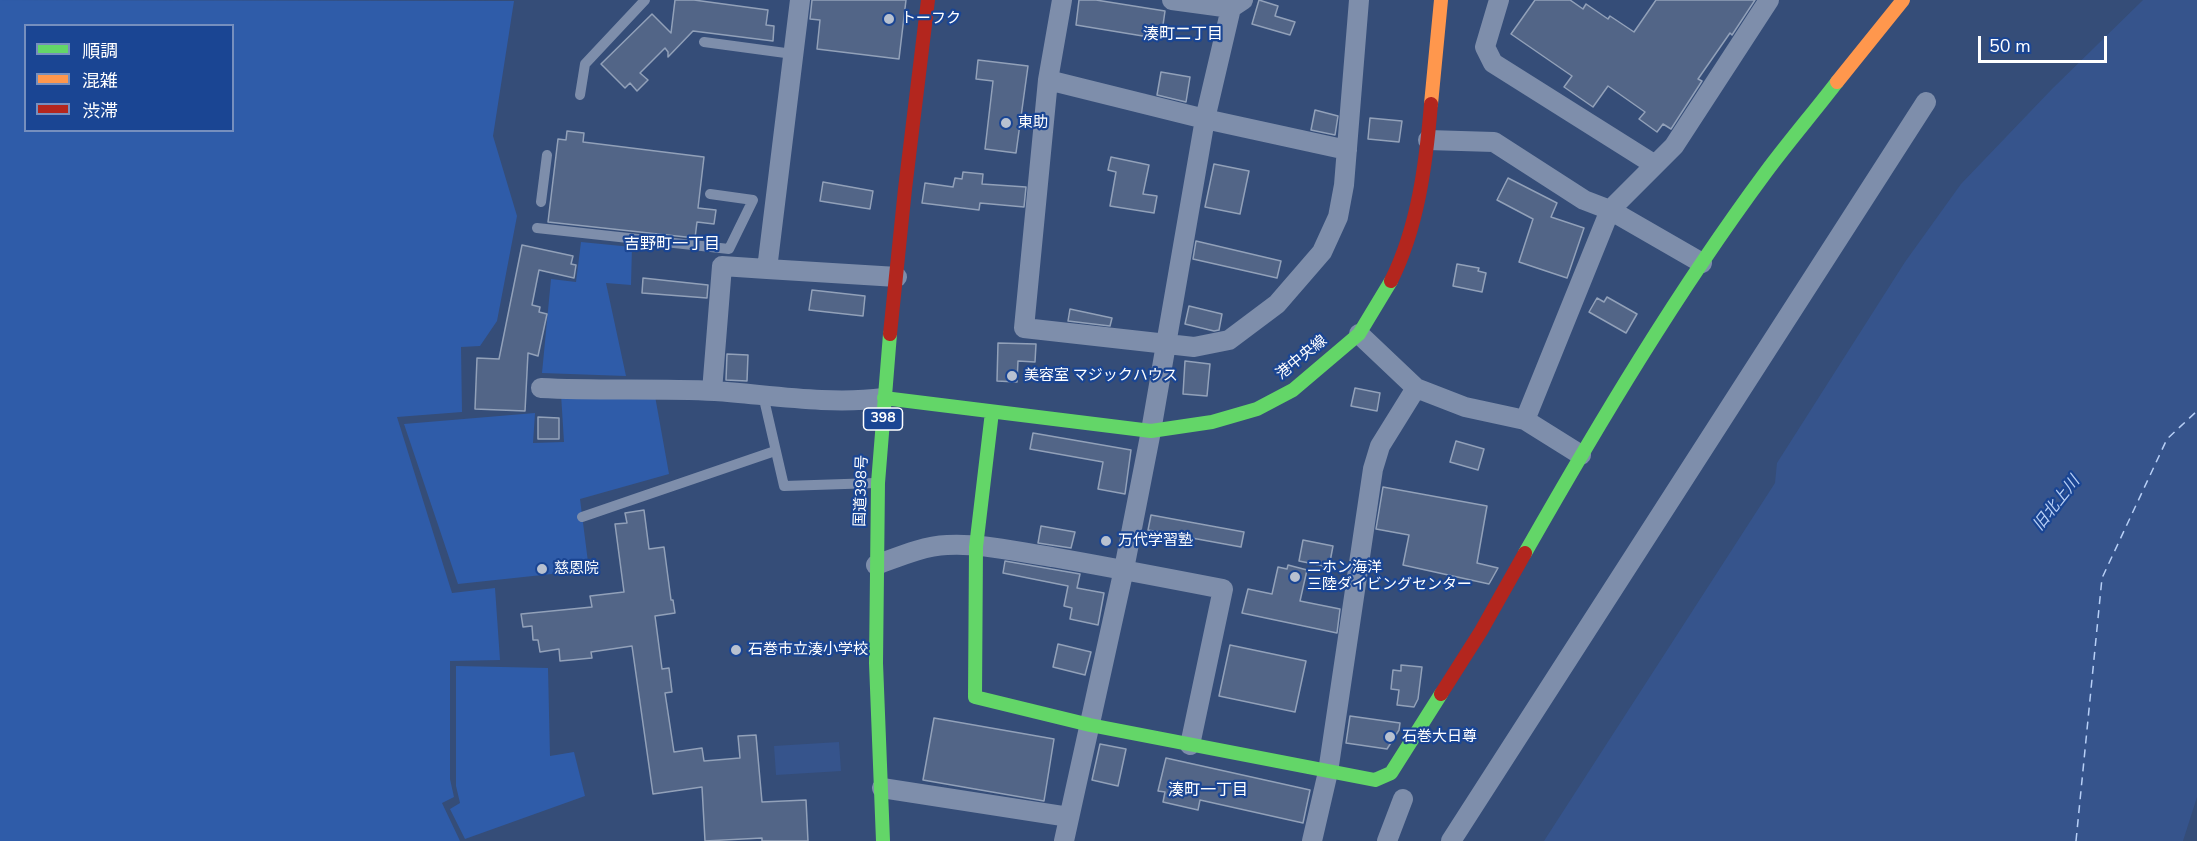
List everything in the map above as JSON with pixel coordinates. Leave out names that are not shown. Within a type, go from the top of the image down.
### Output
[{"type":"main road","name":"国道398号","points":[[883,841],[876,663],[878,483],[884,398],[928,0]]},
{"type":"main road","name":"港中央線","points":[[884,398],[1151,431],[1212,422],[1257,409],[1293,390],[1359,334],[1386,292],[1402,260],[1414,220],[1428,140],[1440,0]]},
{"type":"main road","points":[[992,412],[976,546],[975,697],[1090,725],[1328,772],[1375,780],[1391,773],[1481,631],[1581,455],[1702,263],[1767,171],[1903,0]]},
{"type":"street","points":[[767,268],[800,0]]},
{"type":"street","points":[[1062,0],[1048,81],[1024,328],[1194,347],[1229,340],[1277,304],[1322,252],[1338,217],[1344,185],[1359,0]]},
{"type":"street","points":[[1064,841],[1124,569],[1151,431],[1205,119],[1237,4],[1172,0]]},
{"type":"street","points":[[1499,0],[1485,48],[1494,63],[1655,165]]},
{"type":"street","points":[[1525,420],[1610,210],[1674,146],[1769,0]]},
{"type":"street","points":[[1048,81],[1347,150]]},
{"type":"street","points":[[1450,841],[1926,102]]},
{"type":"street","points":[[1428,140],[1494,142],[1584,200],[1610,210],[1702,263]]},
{"type":"street","points":[[712,391],[722,266],[897,277]]},
{"type":"street","points":[[1359,334],[1416,388],[1465,407],[1525,420],[1581,455]]},
{"type":"street","points":[[541,388],[712,391],[837,400],[884,398]]},
{"type":"street","points":[[1312,841],[1328,772],[1373,469],[1380,446],[1416,388]]},
{"type":"street","points":[[876,565],[912,552],[945,545],[976,546],[1124,569],[1223,589],[1190,745]]},
{"type":"street","points":[[882,788],[1069,817]]},
{"type":"street","points":[[1387,841],[1403,799]]},
{"type":"lane","points":[[580,95],[585,64],[645,0]]},
{"type":"lane","points":[[704,42],[794,54]]},
{"type":"lane","points":[[541,202],[547,154]]},
{"type":"lane","points":[[537,228],[729,249],[753,200],[710,194]]},
{"type":"lane","points":[[763,395],[783,486],[878,483]]},
{"type":"lane","points":[[582,517],[775,451]]},
{"type":"shaded area","points":[[0,0],[514,1],[493,136],[517,216],[497,321],[480,346],[461,347],[462,412],[397,417],[452,593],[495,588],[500,660],[450,661],[450,779],[454,797],[442,803],[460,841],[0,841]]},
{"type":"shaded area","points":[[581,242],[632,247],[631,285],[606,283],[626,376],[542,373],[551,279],[576,282]]},
{"type":"shaded area","points":[[561,394],[655,396],[669,474],[580,499],[589,570],[458,584],[404,424],[535,413],[533,443],[564,442]]},
{"type":"shaded area","points":[[456,666],[548,668],[550,756],[574,752],[585,796],[465,839],[450,809],[460,803],[456,786]]},
{"type":"water","name":"旧北上川","points":[[2143,0],[2197,0],[2197,797],[2183,841],[1544,841],[1775,483],[1777,463],[1905,262],[1961,184],[2052,89]]},
{"type":"water","points":[[839,742],[841,771],[776,775],[774,746]]},
{"type":"building","points":[[675,0],[694,0],[768,10],[766,25],[774,26],[773,41],[693,31],[668,57],[665,48],[640,73],[648,80],[637,91],[630,83],[625,88],[601,64],[652,14],[671,33]]},
{"type":"building","points":[[812,0],[906,0],[899,59],[817,49],[820,20],[810,19]]},
{"type":"building","points":[[1079,0],[1096,0],[1165,11],[1161,39],[1076,25]]},
{"type":"building","points":[[1259,0],[1278,6],[1275,16],[1295,22],[1290,35],[1252,24]]},
{"type":"building","points":[[1535,0],[1570,0],[1583,9],[1586,4],[1608,19],[1610,16],[1634,32],[1656,0],[1755,0],[1732,35],[1730,33],[1698,79],[1702,81],[1671,129],[1663,124],[1657,132],[1639,119],[1645,112],[1608,86],[1593,107],[1564,87],[1572,76],[1511,34]]},
{"type":"building","points":[[978,60],[1028,66],[1016,153],[985,149],[993,81],[976,79]]},
{"type":"building","points":[[1161,72],[1190,77],[1186,102],[1157,95]]},
{"type":"building","points":[[1315,110],[1338,116],[1335,135],[1311,130]]},
{"type":"building","points":[[1370,118],[1402,121],[1399,142],[1368,139]]},
{"type":"building","points":[[567,131],[584,133],[583,142],[704,157],[698,208],[716,210],[714,224],[697,222],[695,238],[548,222],[558,139],[566,140]]},
{"type":"building","points":[[1111,157],[1149,165],[1143,194],[1157,196],[1154,213],[1110,206],[1116,172],[1108,170]]},
{"type":"building","points":[[1214,164],[1249,171],[1240,214],[1205,207]]},
{"type":"building","points":[[963,172],[983,174],[982,184],[1026,187],[1024,207],[980,203],[979,210],[922,203],[925,183],[953,187],[955,178],[962,179]]},
{"type":"building","points":[[1508,178],[1557,203],[1551,217],[1584,228],[1567,278],[1519,262],[1533,219],[1497,200]]},
{"type":"building","points":[[823,182],[873,191],[870,209],[820,201]]},
{"type":"building","points":[[1196,241],[1281,261],[1277,278],[1193,259]]},
{"type":"building","points":[[522,245],[573,256],[571,264],[576,265],[574,278],[539,270],[532,305],[540,307],[539,312],[547,314],[538,356],[528,353],[525,411],[475,409],[477,358],[499,359]]},
{"type":"building","points":[[1457,264],[1479,268],[1478,271],[1486,273],[1482,292],[1453,286]]},
{"type":"building","points":[[643,278],[708,285],[707,298],[642,293]]},
{"type":"building","points":[[812,290],[865,296],[863,316],[809,310]]},
{"type":"building","points":[[1607,297],[1637,314],[1626,333],[1589,312],[1597,298],[1604,302]]},
{"type":"building","points":[[1189,306],[1222,314],[1219,330],[1214,331],[1185,324]]},
{"type":"building","points":[[1070,309],[1112,318],[1110,326],[1068,321]]},
{"type":"building","points":[[998,343],[1036,344],[1035,362],[1018,361],[1017,382],[997,381]]},
{"type":"building","points":[[727,354],[748,355],[747,381],[726,380]]},
{"type":"building","points":[[1185,361],[1210,364],[1207,396],[1183,394]]},
{"type":"building","points":[[1355,388],[1380,393],[1377,411],[1351,406]]},
{"type":"building","points":[[538,417],[559,418],[559,439],[538,439]]},
{"type":"building","points":[[1033,433],[1131,450],[1125,494],[1098,489],[1103,462],[1030,449]]},
{"type":"building","points":[[1456,441],[1484,449],[1478,470],[1450,462]]},
{"type":"building","points":[[1383,487],[1487,506],[1477,563],[1498,568],[1489,584],[1403,565],[1409,535],[1376,529]]},
{"type":"building","points":[[644,510],[649,549],[664,547],[671,600],[673,600],[675,613],[655,616],[662,669],[669,668],[672,692],[665,693],[674,752],[702,748],[704,761],[740,758],[738,736],[756,735],[762,802],[806,800],[808,841],[762,841],[762,838],[705,841],[702,787],[653,794],[632,646],[591,652],[592,658],[560,661],[559,649],[540,652],[538,640],[533,640],[532,626],[523,627],[521,614],[592,607],[590,596],[624,592],[615,524],[627,523],[625,513]]},
{"type":"building","points":[[1151,515],[1244,532],[1241,547],[1148,530]]},
{"type":"building","points":[[1041,526],[1075,532],[1071,548],[1038,543]]},
{"type":"building","points":[[1303,540],[1333,546],[1329,567],[1299,561]]},
{"type":"building","points":[[1005,561],[1080,574],[1077,588],[1104,593],[1098,625],[1070,619],[1072,608],[1064,606],[1068,586],[1003,573]]},
{"type":"building","points":[[1288,565],[1307,570],[1300,601],[1340,609],[1337,633],[1242,613],[1248,589],[1272,594],[1278,567],[1287,569]]},
{"type":"building","points":[[1058,644],[1091,652],[1085,675],[1053,667]]},
{"type":"building","points":[[1230,645],[1306,661],[1295,712],[1219,696]]},
{"type":"building","points":[[1401,665],[1422,667],[1418,699],[1414,707],[1397,705],[1399,690],[1391,689],[1393,670],[1401,671]]},
{"type":"building","points":[[1350,716],[1400,723],[1399,730],[1387,749],[1346,743]]},
{"type":"building","points":[[934,718],[1054,739],[1044,801],[923,780]]},
{"type":"building","points":[[1100,744],[1126,749],[1118,786],[1092,780]]},
{"type":"building","points":[[1166,758],[1310,790],[1303,823],[1200,800],[1198,810],[1163,802],[1165,792],[1158,791]]},
{"type":"ferry route","points":[[2076,841],[2102,578],[2167,439],[2197,411]]},
{"type":"traffic: fast","points":[[1525,553],[1610,407],[1701,264],[1766,172],[1837,82]]},
{"type":"traffic: fast","points":[[884,398],[1151,431],[1212,422],[1257,409],[1293,390],[1359,334],[1391,281]]},
{"type":"traffic: fast","points":[[883,841],[876,663],[878,483],[890,334]]},
{"type":"traffic: fast","points":[[992,412],[976,547],[975,697],[1090,725],[1375,780],[1391,773],[1441,694]]},
{"type":"traffic: slow","points":[[1431,104],[1441,0]]},
{"type":"traffic: slow","points":[[1837,82],[1903,0]]},
{"type":"traffic: jam","points":[[890,334],[928,0]]},
{"type":"traffic: jam","points":[[1391,281],[1408,239],[1419,195],[1431,104]]},
{"type":"traffic: jam","points":[[1441,694],[1481,631],[1525,553]]},
{"type":"place","name":"トーフク","points":[[889,19]]},
{"type":"place","name":"東助","points":[[1006,123]]},
{"type":"place","name":"美容室 マジックハウス","points":[[1012,376]]},
{"type":"place","name":"万代学習塾","points":[[1106,541]]},
{"type":"place","name":"慈恩院","points":[[542,569]]},
{"type":"place","name":"ニホン海洋 三陸ダイビングセンター","points":[[1295,577]]},
{"type":"place","name":"石巻市立湊小学校","points":[[736,650]]},
{"type":"place","name":"石巻大日尊","points":[[1390,737]]},
{"type":"district","name":"湊町二丁目","points":[[1183,35]]},
{"type":"district","name":"吉野町一丁目","points":[[672,245]]},
{"type":"district","name":"湊町一丁目","points":[[1208,791]]}]
